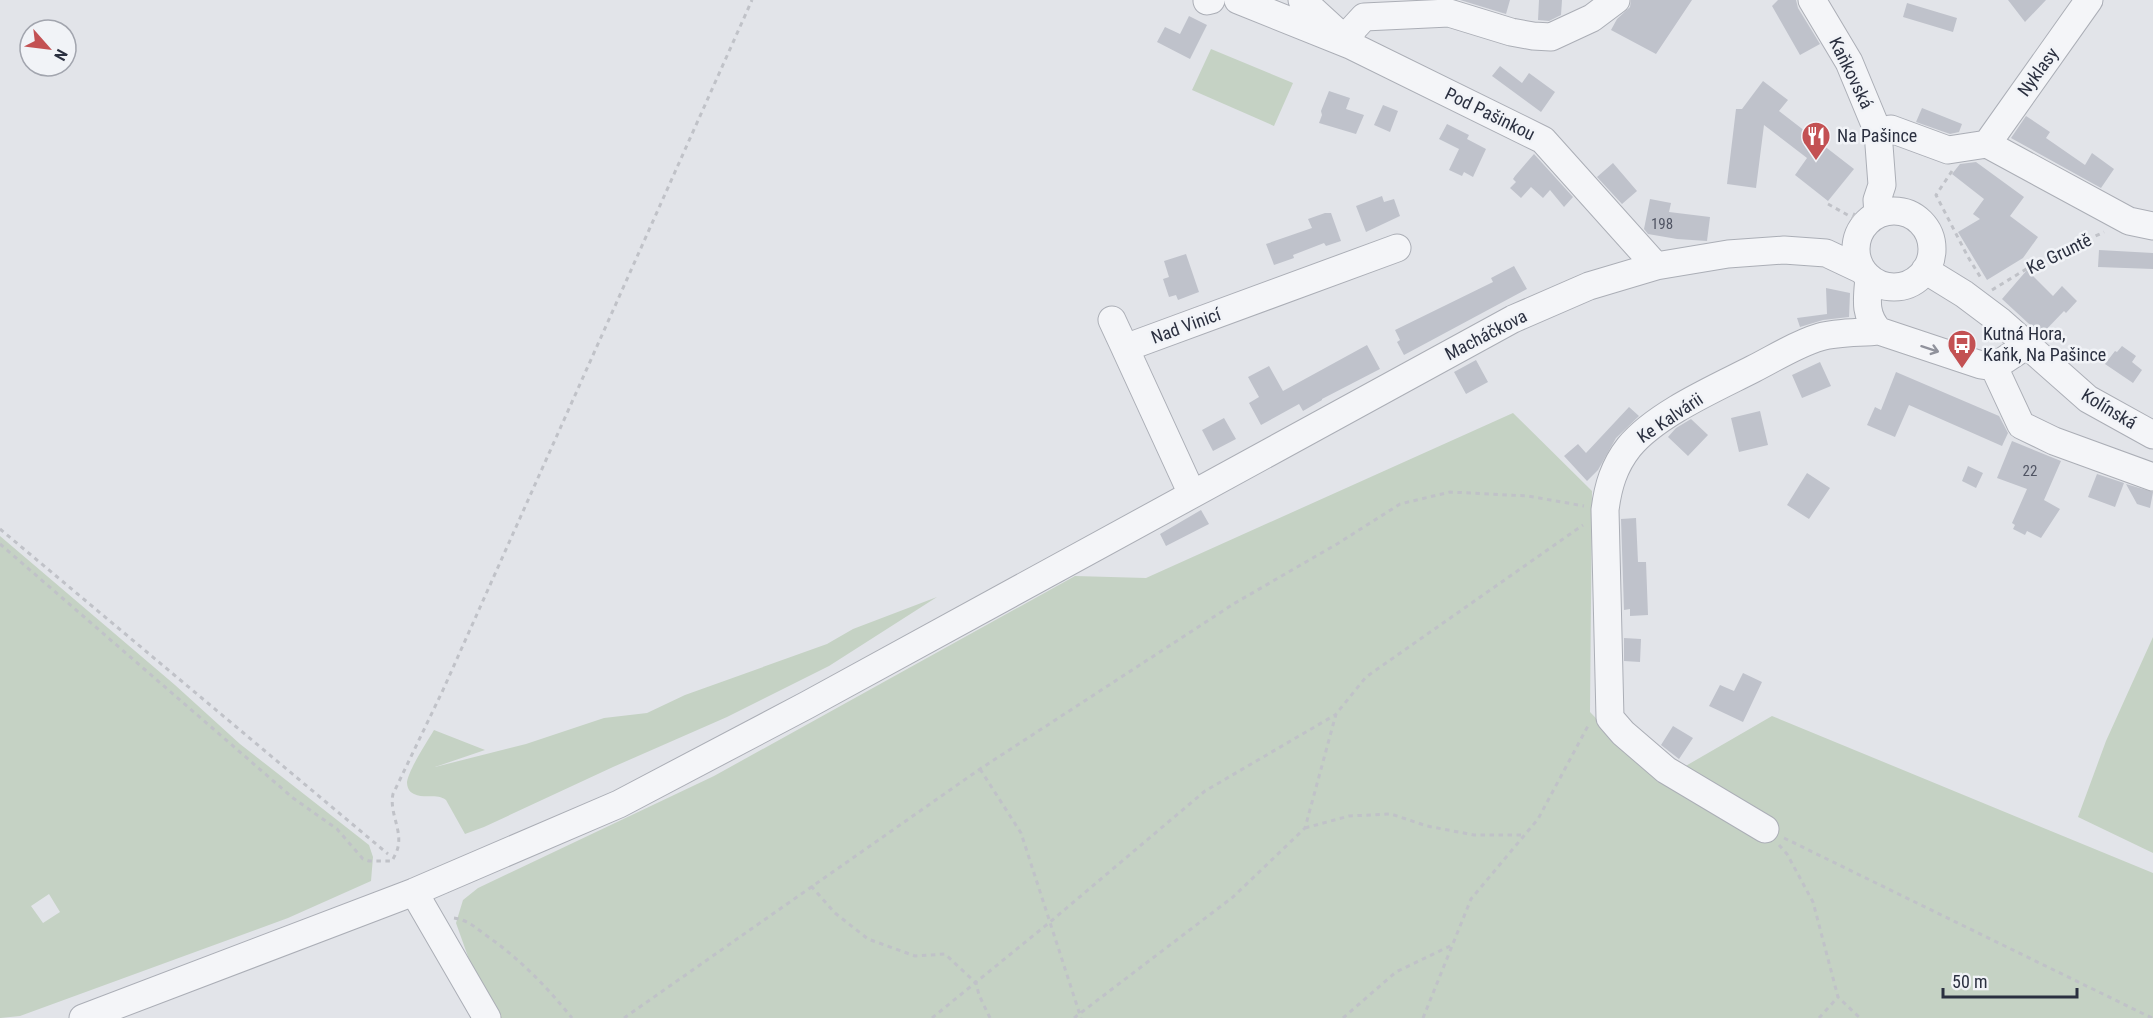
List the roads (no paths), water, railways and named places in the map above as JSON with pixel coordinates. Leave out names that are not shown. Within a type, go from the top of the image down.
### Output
[{"type":"street","name":"Pod Pašinkou","points":[[1238,0],[1350,45],[1544,140],[1656,266]]},
{"type":"street","name":"Pod Pašinkou","points":[[1302,0],[1350,45]]},
{"type":"street","points":[[1350,45],[1352,30],[1364,17],[1403,14],[1449,13],[1511,32],[1551,37],[1592,18],[1616,0]]},
{"type":"street","name":"Kaňkovská","points":[[1812,0],[1849,62],[1878,132],[1882,185],[1873,220]]},
{"type":"street","name":"Nyklasy","points":[[1975,146],[2089,0]]},
{"type":"street","points":[[1878,132],[1891,129],[1948,150],[1975,146],[2141,223]]},
{"type":"street","points":[[1913,216],[1923,224],[1929,234],[1932,247],[1931,259],[1925,270],[1909,284],[1899,287],[1878,284],[1866,274],[1826,253],[1873,220],[1913,216]]},
{"type":"street","points":[[1873,220],[1856,249],[1858,260],[1866,274],[1867,310],[1871,322],[1879,331],[1981,365],[1994,367],[2027,345]]},
{"type":"street","name":"Nad Vinicí","points":[[1125,348],[1397,248]]},
{"type":"street","name":"Macháčkova","points":[[83,1018],[414,892],[619,804],[807,705],[1513,319],[1589,286],[1656,266],[1728,254],[1784,250],[1826,253]]},
{"type":"street","name":"Kolínská","points":[[1925,270],[1964,294],[2000,321],[2088,399],[2153,435]]},
{"type":"street","points":[[1112,320],[1183,499]]},
{"type":"street","name":"Ke Kalvárii","points":[[1765,828],[1666,770],[1623,733],[1610,718],[1605,510],[1608,487],[1617,464],[1631,444],[1674,412],[1801,344],[1822,337],[1879,331]]},
{"type":"street","points":[[1994,367],[2021,425],[2054,441],[2153,477]]},
{"type":"street","points":[[414,892],[487,1018]]},
{"type":"place","name":"Na Pašince","points":[[1816,162]]},
{"type":"place","name":"Kutná Hora, Kaňk, Na Pašince","points":[[1962,370]]}]
